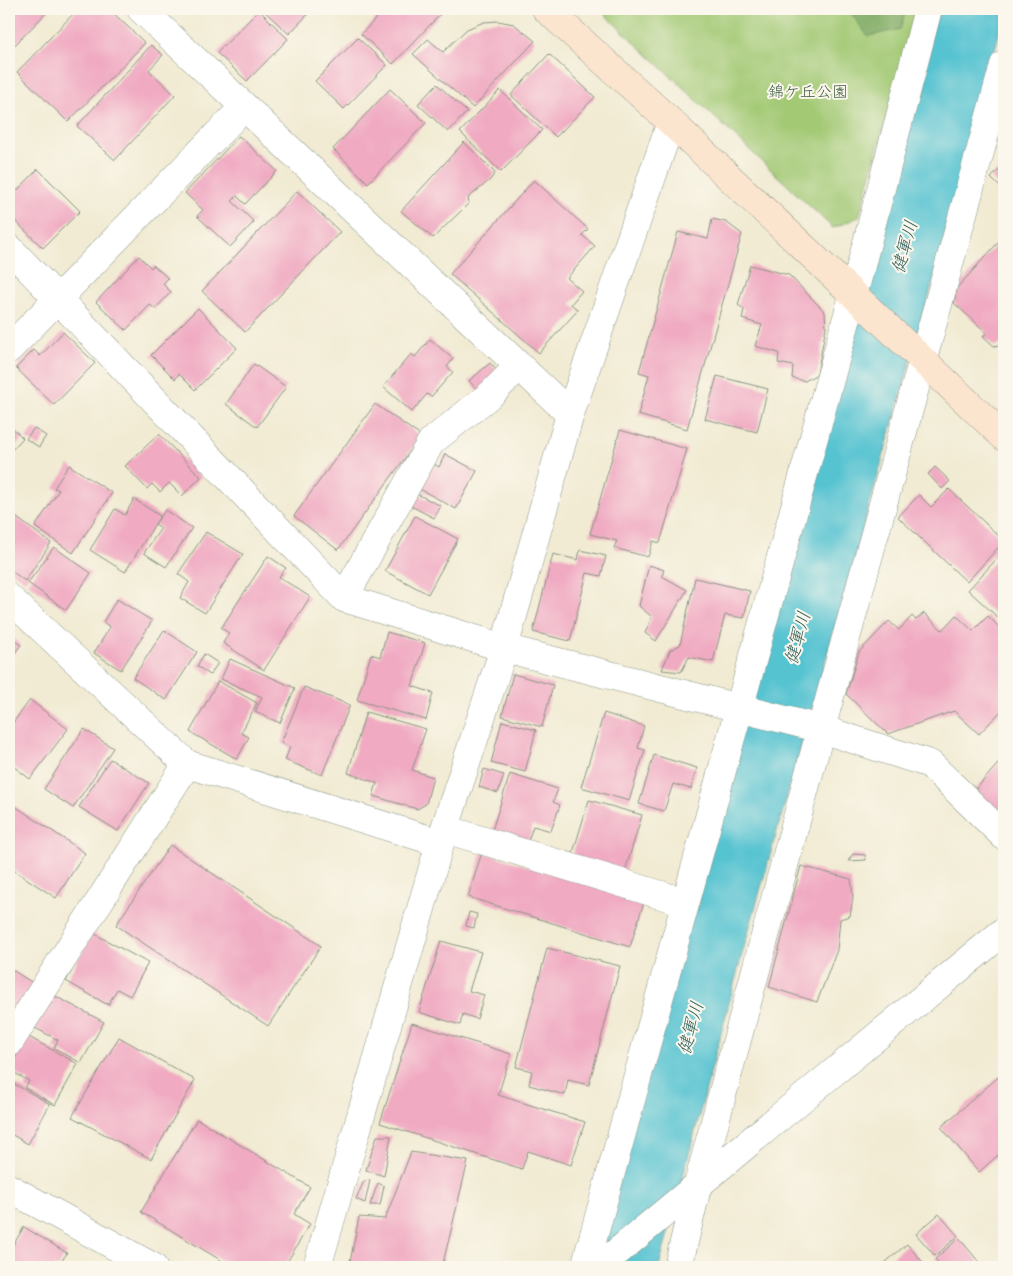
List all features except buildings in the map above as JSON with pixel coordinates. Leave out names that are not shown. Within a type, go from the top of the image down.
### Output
[{"type":"street","points":[[141,9],[570,414]]},
{"type":"street","points":[[546,9],[671,122],[1004,437]]},
{"type":"street","points":[[585,1267],[737,708],[853,296],[928,9]]},
{"type":"street","points":[[678,1267],[697,1188],[821,729],[1004,65]]},
{"type":"street","points":[[9,350],[244,107]]},
{"type":"street","points":[[317,1267],[443,836],[504,648],[570,414],[671,122]]},
{"type":"street","points":[[9,248],[344,598],[504,648],[821,729],[930,764],[1004,836]]},
{"type":"street","points":[[344,598],[431,442],[491,394],[519,366]]},
{"type":"street","points":[[9,598],[187,764],[684,902]]},
{"type":"street","points":[[9,1043],[187,764]]},
{"type":"street","points":[[599,1267],[697,1188],[1004,931]]},
{"type":"street","points":[[9,1188],[153,1267]]},
{"type":"green space","name":"錦ケ丘公園","points":[[599,9],[916,9],[859,217],[833,228]]},
{"type":"green space","points":[[848,9],[906,9],[900,29],[868,36]]},
{"type":"water","name":"健軍川","points":[[938,9],[1004,9],[1004,15],[938,264],[741,958],[659,1267],[594,1267]]}]
